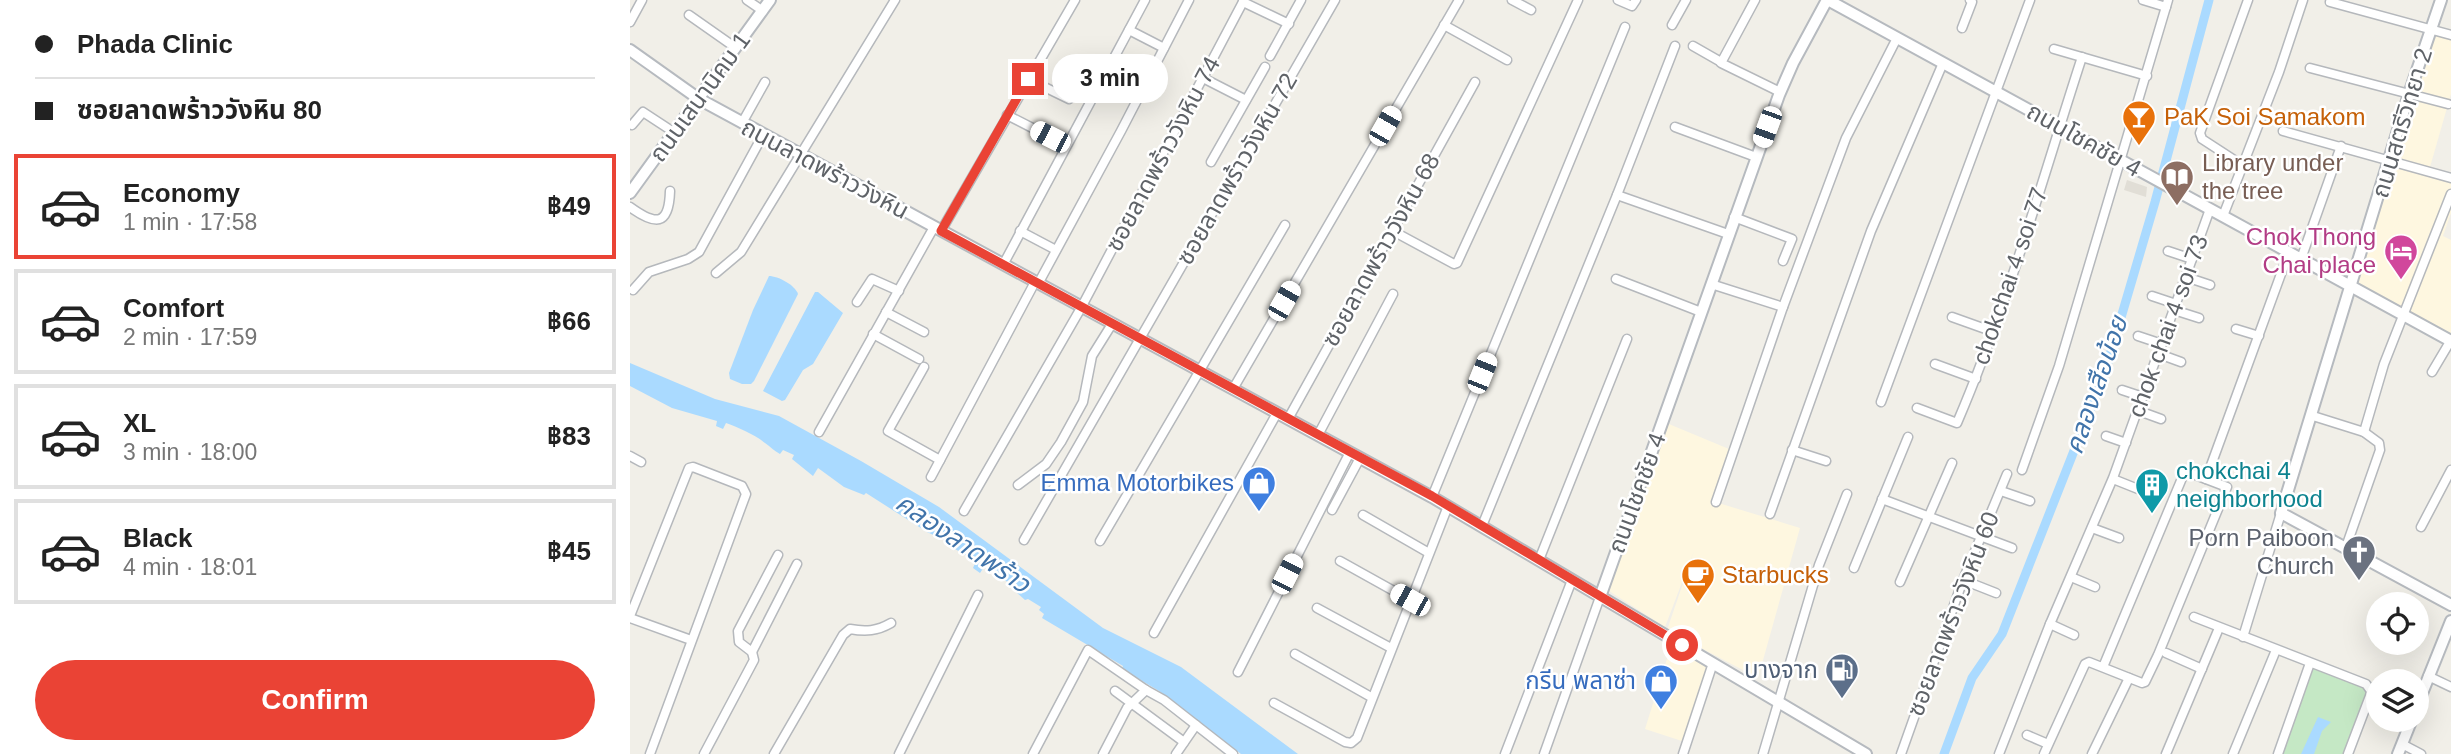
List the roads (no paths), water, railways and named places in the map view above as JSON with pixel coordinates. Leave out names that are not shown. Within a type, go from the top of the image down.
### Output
[{"type":"street","points":[[630,22],[642,0]]},
{"type":"street","points":[[747,0],[763,11]]},
{"type":"street","name":"ถนนเสนานิคม 1","points":[[630,193],[770,0]]},
{"type":"street","points":[[716,273],[741,252],[895,0]]},
{"type":"street","points":[[819,432],[873,334],[1075,0]]},
{"type":"street","points":[[1003,265],[1145,0]]},
{"type":"street","points":[[931,477],[1189,0]]},
{"type":"street","points":[[1270,57],[1301,0]]},
{"type":"street","name":"ซอยลาดพร้าววังหิน 72","points":[[1024,540],[1335,0]]},
{"type":"street","points":[[1233,389],[1459,0]]},
{"type":"street","points":[[1513,0],[1531,10]]},
{"type":"street","points":[[1391,230],[1454,264],[1457,263],[1578,0]]},
{"type":"street","points":[[1618,0],[1632,6],[1636,0]]},
{"type":"street","points":[[1672,25],[1686,0]]},
{"type":"street","points":[[1721,62],[1755,0]]},
{"type":"street","name":"ถนนโชคชัย 4","points":[[1601,597],[1780,92],[1827,0],[2451,341]]},
{"type":"street","points":[[1962,27],[1972,2],[1970,0]]},
{"type":"street","points":[[1881,402],[2029,0]]},
{"type":"street","points":[[2022,470],[2059,366],[2167,3],[2143,0]]},
{"type":"street","points":[[2242,165],[2201,136],[2248,0]]},
{"type":"street","points":[[2223,216],[2302,0]]},
{"type":"street","name":"ถนนสตรีวิทยา 2","points":[[2281,513],[2313,416],[2409,94],[2441,0]]},
{"type":"street","points":[[1244,1],[1289,24]]},
{"type":"street","name":"ซอยลาดพร้าววังหิน 74","points":[[964,512],[1082,308],[1244,1]]},
{"type":"street","points":[[2330,2],[2451,35]]},
{"type":"street","points":[[689,15],[736,48]]},
{"type":"street","points":[[1444,25],[1507,60]]},
{"type":"street","points":[[1432,496],[1625,27]]},
{"type":"street","points":[[1129,30],[1164,48]]},
{"type":"street","points":[[1716,502],[1783,307],[1846,138],[1897,38]]},
{"type":"street","points":[[1482,526],[1675,46]]},
{"type":"street","points":[[1693,46],[1721,64],[1780,92]]},
{"type":"street","points":[[2054,49],[2147,76]]},
{"type":"street","name":"ถนนลาดพร้าววังหิน","points":[[630,50],[699,99],[763,135],[1432,496],[1862,753]]},
{"type":"street","name":"chokchai 4 soi 77","points":[[1917,408],[1956,424],[1976,379],[2013,278],[2082,57]]},
{"type":"street","points":[[1770,514],[1871,231],[1943,63]]},
{"type":"street","points":[[1210,162],[1265,67]]},
{"type":"street","points":[[2310,68],[2448,104]]},
{"type":"street","points":[[1203,78],[1246,100]]},
{"type":"street","points":[[1028,79],[1069,99]]},
{"type":"street","points":[[742,123],[765,82]]},
{"type":"street","name":"ซอยลาดพร้าววังหิน 68","points":[[1154,633],[1283,416],[1475,82]]},
{"type":"street","points":[[632,125],[643,112],[675,133]]},
{"type":"street","points":[[1007,115],[1050,137]]},
{"type":"street","points":[[1675,127],[1756,157]]},
{"type":"street","points":[[2283,131],[2451,178]]},
{"type":"street","points":[[633,290],[649,272],[688,259],[699,252],[763,135]]},
{"type":"street","points":[[2301,259],[2341,146]]},
{"type":"street","points":[[630,207],[657,221],[664,217],[670,202],[670,191]]},
{"type":"street","points":[[2364,432],[2384,364],[2451,194]]},
{"type":"street","points":[[1617,195],[1728,234]]},
{"type":"street","name":"chok chai 4 soi 73","points":[[2000,754],[2050,624],[2113,479],[2210,209]]},
{"type":"street","points":[[1734,217],[1792,239],[1783,261]]},
{"type":"street","points":[[1100,541],[1285,225]]},
{"type":"street","points":[[1020,231],[1056,250]]},
{"type":"street","points":[[2168,251],[2192,259]]},
{"type":"street","points":[[2206,479],[2290,253]]},
{"type":"street","points":[[2186,277],[2210,285]]},
{"type":"street","points":[[857,302],[872,279],[899,291]]},
{"type":"street","points":[[1616,279],[1702,312]]},
{"type":"street","points":[[1711,284],[1783,307]]},
{"type":"street","points":[[1318,435],[1393,294]]},
{"type":"street","points":[[2152,296],[2199,318]]},
{"type":"street","points":[[887,312],[923,332]]},
{"type":"street","points":[[1952,317],[1994,332]]},
{"type":"street","points":[[1018,485],[1046,464],[1061,442],[1083,402],[1092,356],[1112,324]]},
{"type":"street","points":[[2236,329],[2259,336]]},
{"type":"street","points":[[873,334],[921,363],[888,432],[940,460]]},
{"type":"street","points":[[2138,336],[2162,344]]},
{"type":"street","points":[[1539,560],[1627,338]]},
{"type":"street","points":[[2432,372],[2451,341]]},
{"type":"street","points":[[2159,354],[2181,362]]},
{"type":"street","points":[[1935,364],[1976,379]]},
{"type":"street","points":[[2122,390],[2143,397]]},
{"type":"street","points":[[2139,411],[2161,419]]},
{"type":"street","points":[[2313,416],[2364,432],[2379,443],[2380,450],[2346,547]]},
{"type":"street","points":[[2106,436],[2126,443]]},
{"type":"street","points":[[1854,568],[1908,438]]},
{"type":"street","points":[[1792,450],[1826,461]]},
{"type":"street","points":[[1332,510],[1355,455]]},
{"type":"street","points":[[1238,672],[1355,455]]},
{"type":"street","points":[[630,456],[640,462]]},
{"type":"street","points":[[1900,582],[1952,463]]},
{"type":"street","points":[[650,754],[746,494],[742,486],[693,467],[689,468],[630,617],[691,640]]},
{"type":"street","points":[[2421,527],[2451,470]]},
{"type":"street","points":[[2044,754],[2085,664],[2089,662],[2142,683],[2145,682],[2227,487],[2185,471],[2103,667]]},
{"type":"street","name":"ซอยลาดพร้าววังหิน 60","points":[[1900,754],[1963,580],[2007,474]]},
{"type":"street","points":[[2113,479],[2138,489]]},
{"type":"street","points":[[2001,491],[2030,501]]},
{"type":"street","points":[[1763,754],[1819,565],[1847,494]]},
{"type":"street","points":[[1882,499],[2012,548]]},
{"type":"street","points":[[1274,703],[1345,742],[1351,743],[1357,737],[1448,506]]},
{"type":"street","points":[[2243,637],[2281,513],[2451,605]]},
{"type":"street","points":[[1363,515],[1429,553]]},
{"type":"street","points":[[2092,528],[2119,538]]},
{"type":"street","points":[[704,754],[754,660],[752,652],[739,642],[738,631],[778,555]]},
{"type":"street","points":[[1340,561],[1410,600]]},
{"type":"street","points":[[752,652],[797,564]]},
{"type":"street","points":[[2071,577],[2095,587]]},
{"type":"street","points":[[1505,754],[1572,580]]},
{"type":"street","points":[[1963,580],[1996,593]]},
{"type":"street","points":[[899,754],[978,595]]},
{"type":"street","points":[[1544,754],[1601,597]]},
{"type":"street","points":[[1317,608],[1391,648]]},
{"type":"street","points":[[2194,617],[2367,684],[2371,691],[2348,754]]},
{"type":"street","points":[[2429,674],[2451,621]]},
{"type":"street","points":[[774,754],[843,635],[850,629],[866,632],[881,629],[891,623]]},
{"type":"street","points":[[2050,624],[2074,635]]},
{"type":"street","points":[[2166,754],[2219,628]]},
{"type":"street","points":[[1033,754],[1088,650],[1164,700],[1233,754]]},
{"type":"street","points":[[2233,754],[2276,650]]},
{"type":"street","points":[[2166,653],[2202,669]]},
{"type":"street","points":[[1295,654],[1371,697]]},
{"type":"street","points":[[1683,754],[1713,663]]},
{"type":"street","points":[[2278,754],[2310,663]]},
{"type":"street","points":[[2429,676],[2451,687]]},
{"type":"street","points":[[2092,754],[2129,678]]},
{"type":"street","points":[[1103,754],[1130,704],[1146,690]]},
{"type":"street","points":[[1115,691],[1184,742]]},
{"type":"street","points":[[1176,754],[1196,725]]},
{"type":"street","points":[[2407,732],[2400,749],[2421,754]]},
{"type":"street","points":[[2028,735],[2048,744]]},
{"type":"water","points":[[769,276],[786,282],[798,294],[754,381],[751,384],[742,384],[730,379],[729,373]]},
{"type":"water","points":[[815,292],[843,313],[813,364],[803,370],[782,401],[763,391]]},
{"type":"water","name":"คลองลาดพร้าว","points":[[630,363],[715,399],[779,416],[861,461],[939,507],[1103,628],[1181,667],[1298,754],[1241,754],[1159,691],[1122,669],[1123,666],[1042,618],[1044,614],[1039,610],[1041,607],[1028,599],[1025,600],[1016,592],[1017,588],[984,567],[980,573],[973,568],[976,561],[955,549],[955,545],[927,532],[866,493],[864,495],[844,487],[818,468],[813,476],[792,459],[794,455],[783,450],[780,454],[746,432],[726,423],[723,429],[716,426],[717,421],[672,408],[630,386]]},
{"type":"water","points":[[2318,717],[2331,722],[2322,731],[2314,754],[2301,754]]},
{"type":"waterway","name":"คลองเสือน้อย","points":[[1944,754],[1972,678],[2002,634],[2105,372],[2155,202],[2209,0]]},
{"type":"place","name":"PaK Soi Samakom","points":[[2139,147]]},
{"type":"place","name":"Library under the tree","points":[[2177,207]]},
{"type":"place","name":"Chok Thong Chai place","points":[[2401,281]]},
{"type":"place","name":"Emma Motorbikes","points":[[1259,513]]},
{"type":"place","name":"chokchai 4 neighborhood","points":[[2152,515]]},
{"type":"place","name":"Porn Paiboon Church","points":[[2359,582]]},
{"type":"place","name":"Starbucks","points":[[1698,605]]},
{"type":"place","name":"บางจาก","points":[[1842,700]]},
{"type":"place","name":"กรีน พลาซ่า","points":[[1661,711]]}]
